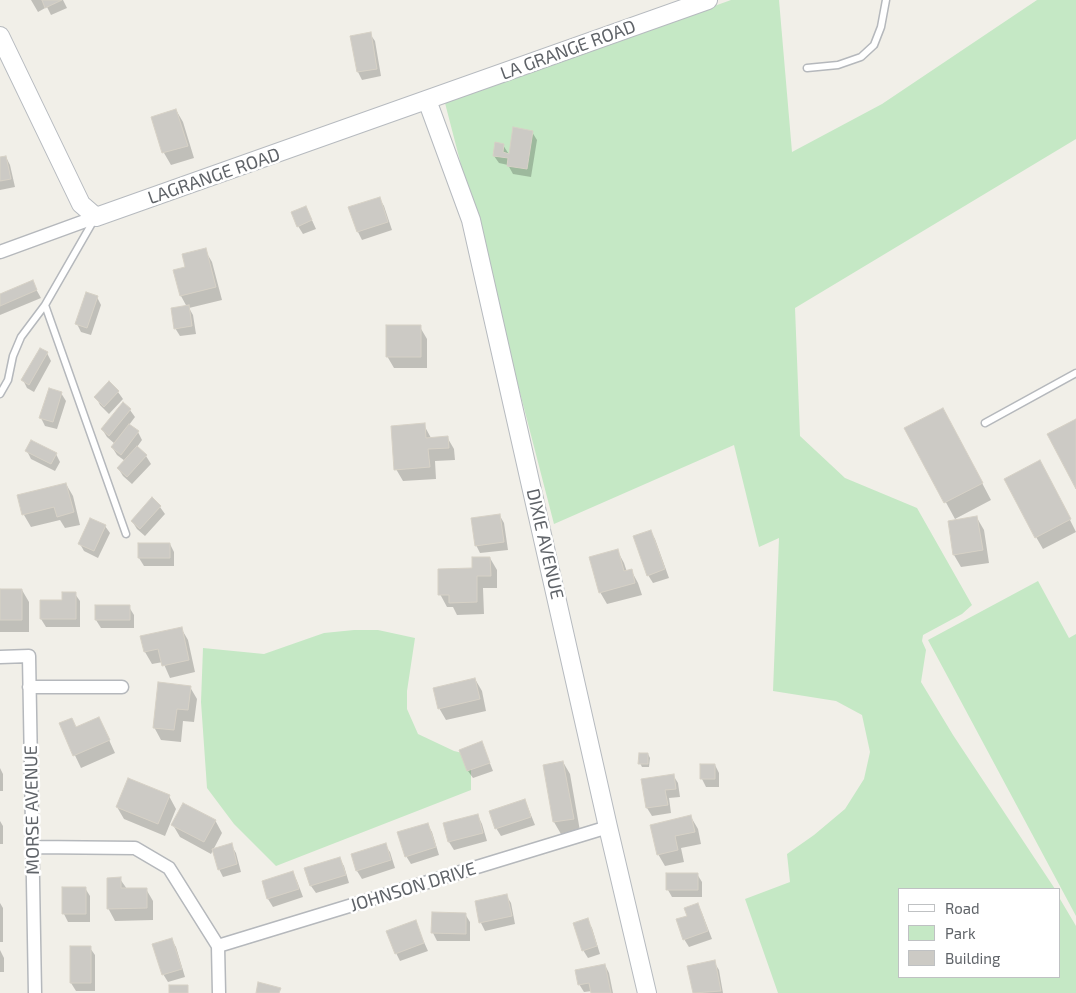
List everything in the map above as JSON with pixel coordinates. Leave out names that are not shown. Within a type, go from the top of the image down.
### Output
[{"type":"street","name":"LA GRANGE ROAD","points":[[427,100],[708,0]]},
{"type":"street","points":[[0,36],[81,204],[96,217]]},
{"type":"street","name":"LAGRANGE ROAD","points":[[0,252],[427,100]]},
{"type":"street","name":"DIXIE AVENUE","points":[[427,100],[471,220],[608,827],[648,993]]},
{"type":"street","name":"MORSE AVENUE","points":[[0,657],[29,656],[35,993]]},
{"type":"street","points":[[30,687],[122,687]]},
{"type":"street","name":"JOHNSON DRIVE","points":[[218,946],[608,827]]},
{"type":"street","points":[[33,847],[135,848],[169,868],[218,946],[219,993]]},
{"type":"lane","points":[[807,68],[838,65],[861,57],[874,45],[886,0]]},
{"type":"lane","points":[[0,394],[8,380],[13,356],[21,337],[45,305],[96,217]]},
{"type":"lane","points":[[45,305],[126,534]]},
{"type":"lane","points":[[986,423],[1076,374]]},
{"type":"green space","points":[[731,0],[779,0],[792,152],[882,104],[1037,0],[1076,0],[1076,139],[795,308],[800,436],[845,478],[917,508],[972,605],[962,614],[923,635],[922,641],[926,650],[921,682],[953,735],[1054,888],[898,888],[898,978],[1061,978],[1061,901],[1076,926],[1076,993],[778,993],[745,899],[790,882],[787,854],[814,835],[845,809],[864,779],[870,752],[862,715],[836,701],[773,691],[779,538],[759,547],[734,445],[554,524],[445,103]]},
{"type":"green space","points":[[1038,581],[1069,638],[1076,634],[1076,916],[1061,888],[928,640]]},
{"type":"green space","points":[[378,630],[415,638],[407,691],[407,709],[418,734],[454,751],[471,755],[471,790],[276,866],[234,824],[207,788],[201,702],[203,648],[264,654],[324,633]]},
{"type":"building","points":[[42,0],[62,0],[45,8]]},
{"type":"building","points":[[371,32],[377,69],[357,72],[350,36]]},
{"type":"building","points":[[176,109],[188,146],[162,153],[151,117]]},
{"type":"building","points":[[513,127],[533,131],[527,169],[507,166],[508,158],[493,156],[495,142],[504,144],[503,152],[509,154]]},
{"type":"building","points":[[6,156],[11,179],[0,181],[0,157]]},
{"type":"building","points":[[380,197],[388,222],[357,232],[348,207]]},
{"type":"building","points":[[306,206],[312,220],[297,227],[291,212]]},
{"type":"building","points":[[206,248],[216,287],[180,296],[173,270],[185,267],[182,254]]},
{"type":"building","points":[[33,280],[37,290],[0,306],[0,294]]},
{"type":"building","points":[[86,292],[98,296],[87,328],[75,324]]},
{"type":"building","points":[[189,305],[192,326],[174,329],[171,308]]},
{"type":"building","points":[[386,325],[421,325],[421,357],[386,357]]},
{"type":"building","points":[[40,348],[48,352],[29,385],[21,380]]},
{"type":"building","points":[[109,381],[119,391],[104,407],[94,397]]},
{"type":"building","points":[[49,388],[62,392],[53,422],[39,418]]},
{"type":"building","points":[[123,402],[131,409],[109,436],[101,429]]},
{"type":"building","points":[[943,408],[983,483],[944,503],[904,428]]},
{"type":"building","points":[[1076,419],[1076,489],[1047,434]]},
{"type":"building","points":[[425,423],[426,438],[448,436],[449,448],[428,449],[430,467],[394,470],[391,426]]},
{"type":"building","points":[[129,424],[139,431],[121,455],[111,447]]},
{"type":"building","points":[[31,440],[57,453],[51,464],[25,451]]},
{"type":"building","points":[[137,446],[147,455],[127,477],[117,468]]},
{"type":"building","points":[[1040,460],[1071,519],[1035,538],[1004,479]]},
{"type":"building","points":[[66,483],[74,512],[57,517],[54,507],[22,515],[17,495]]},
{"type":"building","points":[[152,497],[161,506],[140,529],[131,521]]},
{"type":"building","points":[[500,514],[504,542],[475,546],[471,518]]},
{"type":"building","points":[[977,516],[983,550],[953,555],[948,521]]},
{"type":"building","points":[[90,518],[106,525],[94,551],[78,544]]},
{"type":"building","points":[[651,530],[665,569],[647,576],[633,536]]},
{"type":"building","points":[[138,543],[170,543],[170,558],[138,558]]},
{"type":"building","points":[[618,549],[624,571],[632,569],[635,583],[599,593],[589,557]]},
{"type":"building","points":[[472,557],[490,557],[491,576],[477,576],[477,602],[449,603],[449,595],[438,595],[438,569],[472,568]]},
{"type":"building","points":[[0,589],[22,589],[22,620],[0,620]]},
{"type":"building","points":[[62,592],[76,592],[76,619],[40,619],[40,600],[62,600]]},
{"type":"building","points":[[95,605],[130,605],[130,620],[95,620]]},
{"type":"building","points":[[182,627],[189,660],[162,666],[158,649],[144,652],[140,636]]},
{"type":"building","points":[[475,678],[480,699],[438,709],[433,688]]},
{"type":"building","points":[[158,682],[191,686],[188,710],[177,709],[174,730],[153,728]]},
{"type":"building","points":[[99,717],[110,740],[73,756],[59,723],[72,718],[76,727]]},
{"type":"building","points":[[482,741],[490,763],[467,771],[459,750]]},
{"type":"building","points":[[639,753],[648,753],[648,764],[638,764]]},
{"type":"building","points":[[563,761],[574,819],[553,822],[543,765]]},
{"type":"building","points":[[700,764],[715,764],[715,779],[700,779]]},
{"type":"building","points":[[674,774],[676,789],[665,790],[668,805],[646,808],[641,779]]},
{"type":"building","points":[[128,778],[170,795],[158,824],[116,807]]},
{"type":"building","points":[[525,799],[531,817],[495,829],[489,811]]},
{"type":"building","points":[[183,803],[216,820],[204,842],[171,825]]},
{"type":"building","points":[[478,814],[483,833],[448,842],[443,823]]},
{"type":"building","points":[[691,815],[695,832],[675,836],[678,850],[657,855],[650,825]]},
{"type":"building","points":[[428,823],[436,847],[405,857],[397,832]]},
{"type":"building","points":[[232,843],[237,864],[218,870],[212,849]]},
{"type":"building","points":[[386,843],[391,860],[356,871],[351,854]]},
{"type":"building","points":[[340,857],[346,875],[310,886],[304,868]]},
{"type":"building","points":[[293,871],[299,889],[267,899],[262,881]]},
{"type":"building","points":[[666,873],[698,873],[698,890],[666,890]]},
{"type":"building","points":[[121,877],[121,888],[147,888],[147,908],[107,909],[107,878]]},
{"type":"building","points":[[62,887],[86,887],[86,914],[62,914]]},
{"type":"building","points":[[507,894],[512,916],[479,923],[475,901]]},
{"type":"building","points":[[698,903],[708,931],[683,940],[676,919],[687,916],[684,908]]},
{"type":"building","points":[[432,912],[466,913],[466,934],[431,933]]},
{"type":"building","points":[[588,918],[597,946],[582,951],[573,923]]},
{"type":"building","points":[[416,920],[424,943],[395,954],[386,931]]},
{"type":"building","points":[[172,938],[182,969],[162,975],[152,944]]},
{"type":"building","points":[[70,946],[91,946],[91,983],[70,983]]},
{"type":"building","points":[[715,960],[721,991],[693,993],[687,966]]},
{"type":"building","points":[[605,964],[611,993],[591,993],[589,983],[578,985],[575,970]]},
{"type":"building","points":[[258,982],[281,988],[279,993],[256,993]]},
{"type":"building","points":[[169,985],[188,985],[188,993],[169,993]]}]
